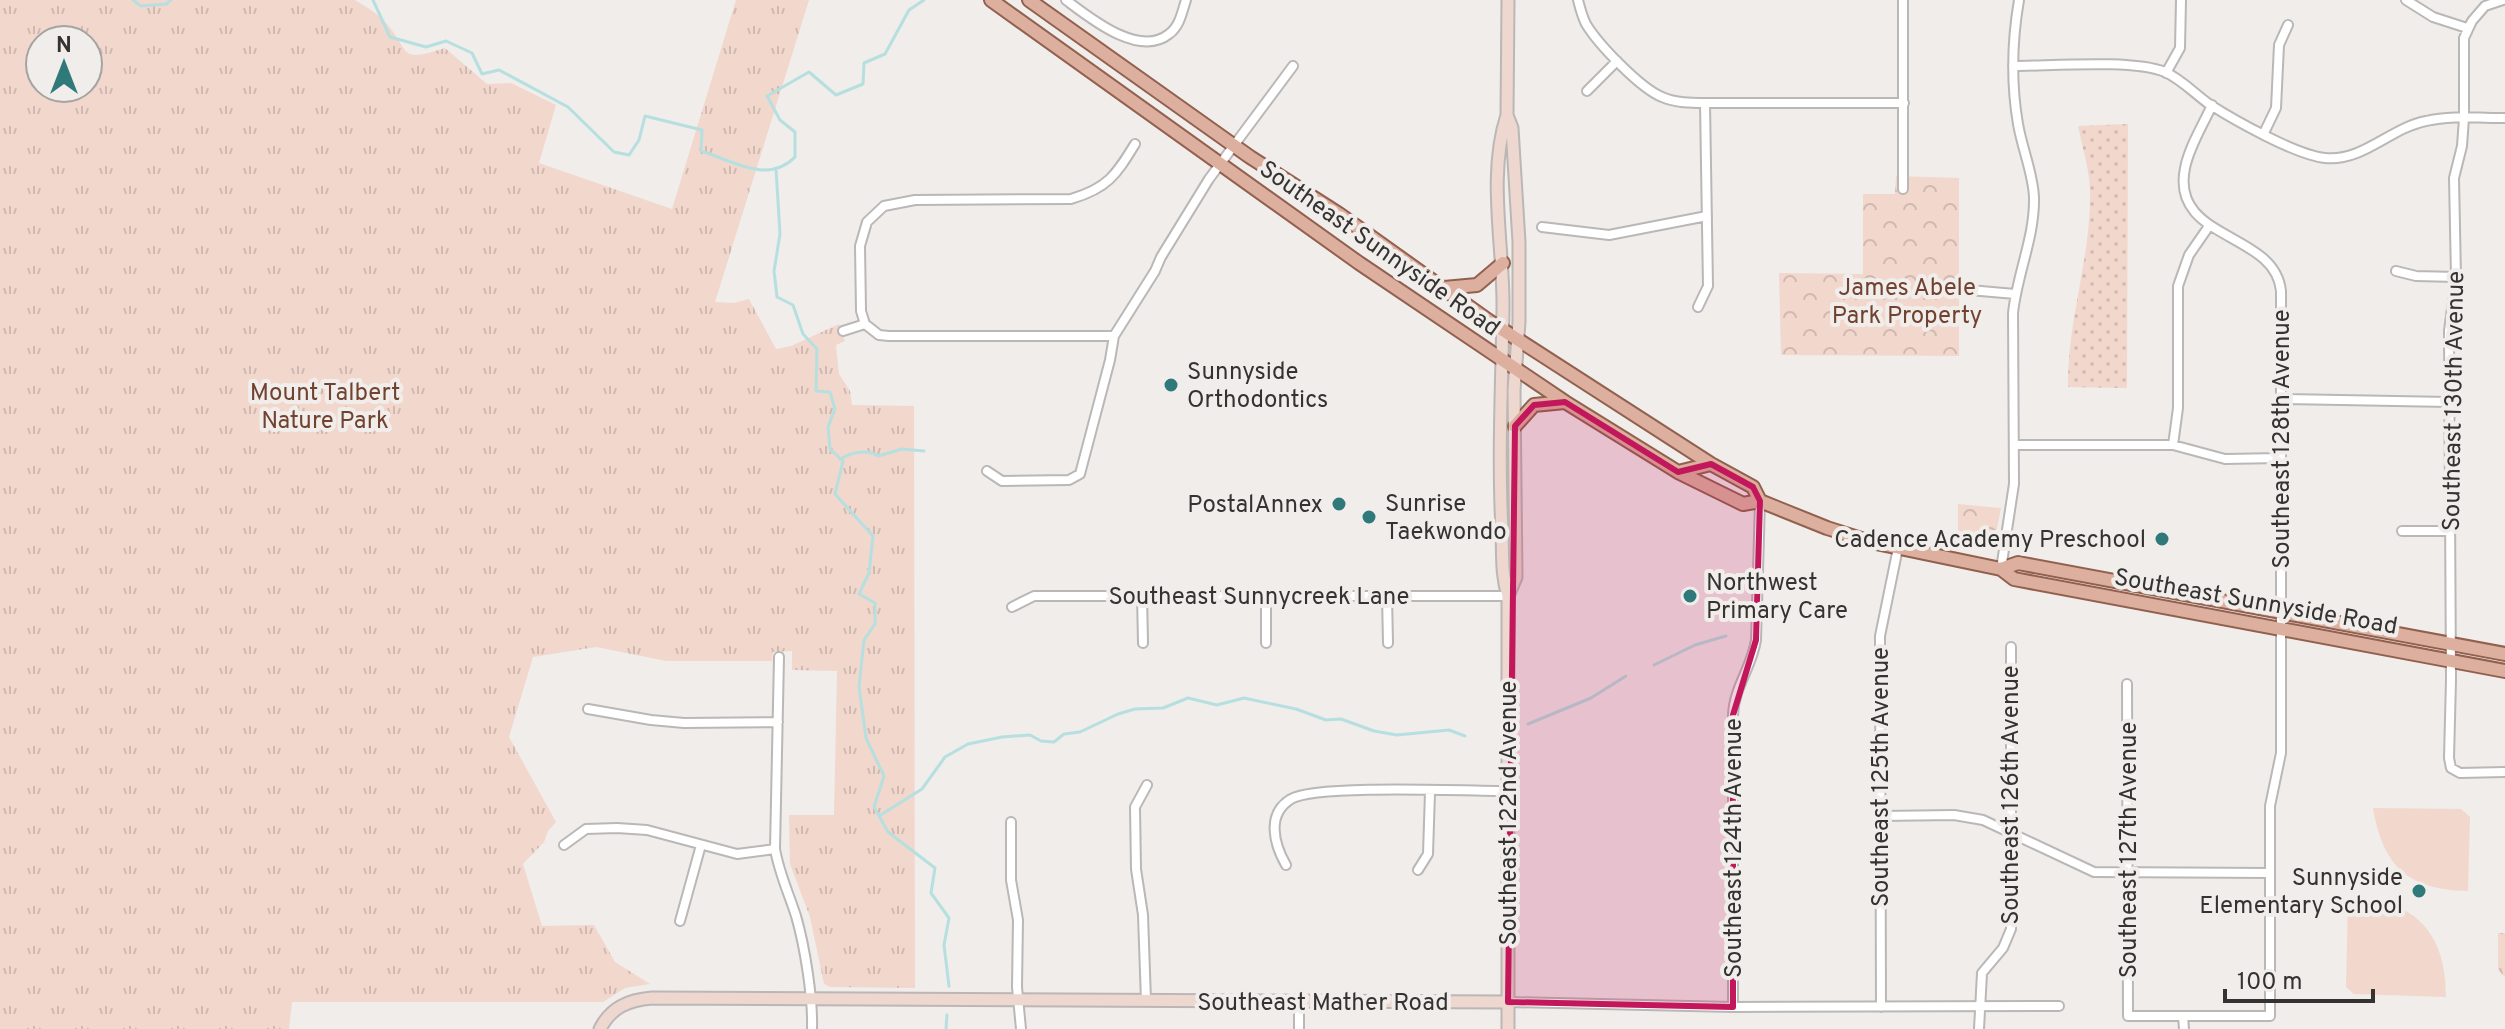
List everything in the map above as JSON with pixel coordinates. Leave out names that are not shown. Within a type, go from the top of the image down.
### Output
[{"type":"main road","name":"Southeast Sunnyside Road","points":[[991,0],[1359,263],[1565,402],[1678,472],[1743,504],[1760,501],[1827,528],[1898,548],[2001,569],[2014,579],[2505,671]]},
{"type":"main road","name":"Southeast Sunnyside Road","points":[[1029,0],[1234,146],[1502,330],[1711,464],[1753,487],[1760,501]]},
{"type":"main road","name":"Southeast 122nd Avenue","points":[[1508,0],[1507,115],[1498,168],[1503,263],[1502,579],[1508,596],[1508,1029]]},
{"type":"main road","name":"Southeast 122nd Avenue","points":[[1507,115],[1512,128],[1519,242],[1516,577],[1508,596]]},
{"type":"main road","points":[[1444,288],[1477,285],[1503,263]]},
{"type":"main road","points":[[1515,426],[1534,405],[1565,402]]},
{"type":"main road","points":[[1678,472],[1711,464]]},
{"type":"main road","points":[[1500,491],[1505,494],[1508,528],[1515,535]]},
{"type":"main road","name":"Southeast Sunnyside Road","points":[[2001,569],[2018,563],[2505,654]]},
{"type":"main road","points":[[2110,597],[2144,585]]},
{"type":"main road","name":"Southeast Mather Road","points":[[600,1029],[618,1007],[643,998],[1508,1002]]},
{"type":"street","points":[[1066,0],[1117,35],[1155,42],[1169,35],[1176,26],[1186,0]]},
{"type":"street","points":[[1578,0],[1584,21],[1597,39],[1617,61],[1661,97],[1705,103],[1904,103]]},
{"type":"street","points":[[1903,0],[1903,189]]},
{"type":"street","points":[[2001,569],[2014,484],[2015,294],[2034,215],[2034,193],[2018,125],[2013,66],[2019,0]]},
{"type":"street","points":[[2166,73],[2180,48],[2181,0]]},
{"type":"street","points":[[2406,0],[2433,17],[2467,28],[2485,6],[2503,0]]},
{"type":"street","points":[[2264,133],[2276,108],[2279,45],[2288,25]]},
{"type":"street","name":"Southeast 130th Avenue","points":[[2467,28],[2464,38],[2462,146],[2454,178],[2456,277],[2450,315],[2449,758],[2451,768],[2460,773],[2505,772]]},
{"type":"street","points":[[1587,91],[1617,61]]},
{"type":"street","points":[[2013,66],[2139,65],[2166,73],[2212,105],[2264,133],[2306,153],[2325,158],[2343,158],[2360,153],[2406,127],[2427,120],[2505,118]]},
{"type":"street","points":[[987,471],[1002,481],[1069,480],[1080,474],[1114,336],[1220,164],[1293,66]]},
{"type":"street","points":[[1698,307],[1708,286],[1705,103]]},
{"type":"street","name":"Southeast 128th Avenue","points":[[2183,1016],[2270,1016],[2271,795],[2281,760],[2281,291],[2278,275],[2265,259],[2209,226],[2190,207],[2184,176],[2188,156],[2212,105]]},
{"type":"street","points":[[1114,336],[879,335],[865,324],[861,311],[860,246],[867,222],[884,206],[915,200],[1071,199],[1090,193],[1112,179],[1135,144]]},
{"type":"street","points":[[1542,227],[1609,235],[1707,216]]},
{"type":"street","points":[[2173,445],[2178,408],[2178,286],[2189,255],[2209,226]]},
{"type":"street","points":[[2396,271],[2416,276],[2456,277]]},
{"type":"street","points":[[1958,289],[2015,294]]},
{"type":"street","points":[[843,331],[865,324]]},
{"type":"street","points":[[2280,399],[2449,402]]},
{"type":"street","points":[[2015,445],[2173,445],[2225,459],[2280,458]]},
{"type":"street","name":"Southeast 124th Avenue","points":[[1733,1007],[1733,715],[1736,692],[1751,661],[1756,640],[1760,501]]},
{"type":"street","points":[[2402,531],[2450,531]]},
{"type":"street","name":"Southeast 125th Avenue","points":[[1881,1007],[1880,636],[1898,548]]},
{"type":"street","points":[[1142,595],[1143,643]]},
{"type":"street","name":"Southeast Sunnycreek Lane","points":[[1012,607],[1034,596],[1508,596]]},
{"type":"street","points":[[1266,596],[1266,643]]},
{"type":"street","points":[[1387,596],[1388,643]]},
{"type":"street","name":"Southeast 126th Avenue","points":[[1979,1029],[1982,973],[2009,938],[2011,929],[2011,647]]},
{"type":"street","points":[[779,657],[775,849],[797,921],[812,1029]]},
{"type":"street","name":"Southeast 127th Avenue","points":[[2127,684],[2128,1016],[2183,1016]]},
{"type":"street","points":[[588,709],[684,723],[778,722]]},
{"type":"street","points":[[1146,1001],[1143,915],[1136,869],[1135,807],[1147,785]]},
{"type":"street","points":[[1286,865],[1277,848],[1276,818],[1293,797],[1325,791],[1507,791]]},
{"type":"street","points":[[1418,870],[1428,854],[1430,792]]},
{"type":"street","points":[[1881,816],[1954,815],[1983,820],[2080,867],[2106,873],[2270,873]]},
{"type":"street","points":[[1011,822],[1011,880],[1018,920],[1017,987],[1021,1029]]},
{"type":"street","points":[[564,845],[586,829],[617,828],[647,830],[737,854],[775,849]]},
{"type":"street","points":[[680,921],[701,845]]},
{"type":"street","name":"Southeast Mather Road","points":[[1508,1002],[1733,1007],[2059,1006]]},
{"type":"street","points":[[1299,1003],[1299,1029]]},
{"type":"street","points":[[2183,1016],[2184,1029]]},
{"type":"highlighted area","points":[[1565,402],[1678,472],[1711,464],[1753,487],[1760,501],[1756,640],[1733,715],[1733,1007],[1508,1002],[1515,426],[1534,405]]},
{"type":"green space","name":"Mount Talbert Nature Park","points":[[0,0],[355,0],[383,19],[403,48],[412,55],[445,48],[487,84],[511,83],[556,105],[539,163],[672,209],[736,0],[809,0],[715,302],[734,303],[749,299],[776,349],[791,346],[839,324],[845,341],[836,345],[839,374],[850,391],[852,405],[914,406],[915,988],[830,987],[824,984],[810,917],[790,864],[789,815],[834,815],[837,671],[792,670],[792,651],[773,652],[772,661],[666,661],[596,647],[533,657],[509,737],[556,822],[544,842],[523,864],[542,926],[594,925],[615,962],[650,984],[625,988],[603,1002],[292,1002],[289,1029],[0,1029]]},
{"type":"green space","points":[[2128,124],[2127,388],[2068,387],[2071,337],[2090,213],[2087,165],[2078,126]]},
{"type":"green space","name":"James Abele Park Property","points":[[1896,176],[1959,178],[1959,356],[1781,355],[1779,273],[1863,274],[1863,194],[1895,194]]},
{"type":"green space","points":[[1958,504],[2001,508],[1994,543],[1987,545],[1958,540]]},
{"type":"green space","points":[[2373,808],[2461,809],[2470,817],[2468,891],[2430,886],[2402,871],[2384,846]]},
{"type":"green space","points":[[2348,898],[2391,905],[2408,912],[2422,923],[2440,954],[2446,997],[2354,994],[2346,987]]},
{"type":"green space","points":[[2498,933],[2505,933],[2505,977],[2498,970]]},
{"type":"waterway","points":[[133,0],[141,6],[166,4],[171,0]]},
{"type":"waterway","points":[[373,0],[390,37],[426,47],[446,41],[472,53],[482,74],[499,70],[568,107],[614,152],[629,155],[639,140],[645,116],[702,130],[701,151],[761,170],[784,165],[795,157],[795,132],[780,120],[767,96],[809,72],[836,95],[863,84],[864,63],[885,54],[909,10],[924,0]]},
{"type":"waterway","points":[[776,169],[780,234],[774,271],[777,297],[793,305],[803,334],[817,349],[816,391],[830,392],[835,409],[828,427],[830,449],[843,461],[835,494],[873,536],[869,573],[859,594],[875,603],[875,624],[864,640],[859,687],[866,738],[884,776],[874,807],[888,832],[935,868],[931,893],[949,918],[944,945],[949,986]]},
{"type":"waterway","points":[[840,459],[859,452],[878,456],[902,449],[924,451]]},
{"type":"waterway","points":[[1654,665],[1695,645],[1726,636]]},
{"type":"waterway","points":[[1528,724],[1591,698],[1626,676]]},
{"type":"waterway","points":[[879,816],[922,789],[945,757],[968,744],[1030,735],[1041,741],[1054,742],[1064,734],[1080,732],[1118,714],[1135,709],[1163,708],[1188,698],[1217,705],[1244,698],[1397,735],[1449,730],[1465,736]]},
{"type":"waterway","points":[[946,1029],[947,1015]]},
{"type":"place","name":"Sunnyside Orthodontics","points":[[1171,385]]},
{"type":"place","name":"PostalAnnex","points":[[1339,504]]},
{"type":"place","name":"Sunrise Taekwondo","points":[[1369,517]]},
{"type":"place","name":"Cadence Academy Preschool","points":[[2162,539]]},
{"type":"place","name":"Northwest Primary Care","points":[[1690,596]]},
{"type":"place","name":"Sunnyside Elementary School","points":[[2419,891]]}]
